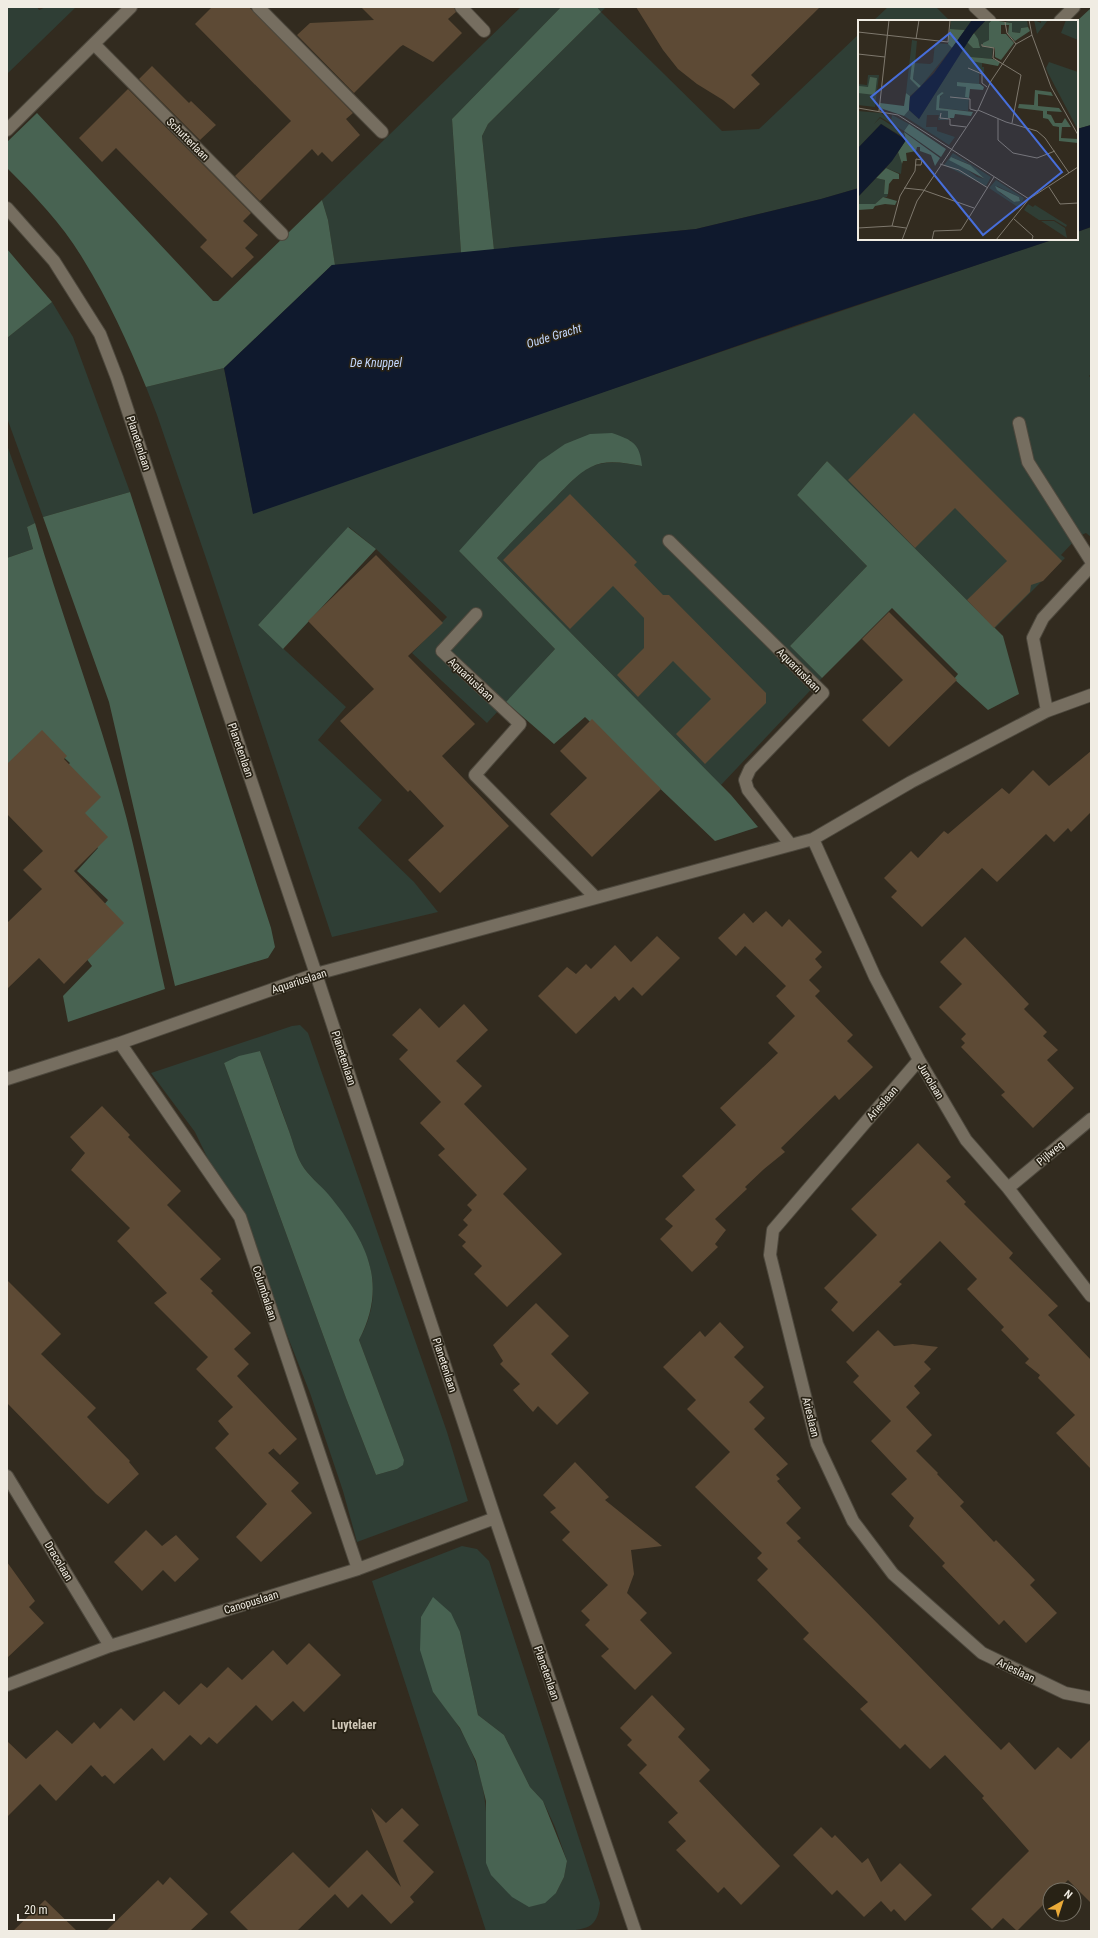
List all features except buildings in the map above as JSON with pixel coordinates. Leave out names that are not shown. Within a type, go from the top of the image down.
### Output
[{"type":"street","points":[[7,130],[131,7]]},
{"type":"street","points":[[258,7],[382,132]]},
{"type":"street","points":[[462,7],[484,31]]},
{"type":"street","points":[[975,7],[989,20]]},
{"type":"street","points":[[1061,20],[1074,7]]},
{"type":"street","name":"Schutterlaan","points":[[94,44],[282,234]]},
{"type":"street","name":"Planetenlaan","points":[[7,208],[54,261],[100,334],[118,378],[180,570],[316,974],[495,1518],[635,1931]]},
{"type":"street","points":[[1019,423],[1028,462],[1091,561]]},
{"type":"street","name":"Aquariuslaan","points":[[669,541],[823,693],[750,769],[745,780],[748,790],[791,845]]},
{"type":"street","points":[[1047,711],[1033,638],[1043,618],[1091,566]]},
{"type":"street","name":"Aquariuslaan","points":[[476,614],[442,651],[520,724],[475,775],[595,897]]},
{"type":"street","name":"Aquariuslaan","points":[[7,1079],[120,1043],[316,974],[813,839],[911,782],[1047,711],[1091,694]]},
{"type":"street","name":"Junolaan","points":[[813,839],[875,977],[919,1060],[966,1140],[1008,1188],[1091,1296]]},
{"type":"street","name":"Columbalaan","points":[[120,1043],[240,1217],[358,1569]]},
{"type":"street","name":"Arieslaan","points":[[919,1060],[773,1230],[770,1255],[818,1444],[854,1521],[892,1574],[982,1653],[1065,1693],[1091,1698]]},
{"type":"street","name":"Pijlweg","points":[[1008,1188],[1091,1119]]},
{"type":"street","name":"Dracolaan","points":[[7,1476],[110,1646]]},
{"type":"street","name":"Canopuslaan","points":[[7,1684],[110,1646],[358,1569],[495,1518]]},
{"type":"green space","points":[[7,7],[37,7],[39,10],[46,7],[76,7],[7,74]]},
{"type":"green space","points":[[521,7],[561,7],[452,119],[461,253],[335,265],[328,220],[322,200]]},
{"type":"green space","points":[[561,7],[597,7],[601,12],[488,124],[482,136],[494,250],[461,253],[452,119]]},
{"type":"green space","points":[[597,7],[606,7],[601,12]]},
{"type":"green space","points":[[888,7],[936,7],[949,20],[874,20]]},
{"type":"green space","points":[[1091,8],[1091,125],[1078,129],[1078,20]]},
{"type":"green space","points":[[601,12],[722,131],[759,129],[858,35],[858,188],[821,199],[696,229],[494,250],[482,136],[488,124]]},
{"type":"green space","points":[[37,113],[213,301],[218,301],[322,200],[328,220],[335,265],[332,265],[224,368],[146,387],[109,305],[75,246],[48,211],[7,168],[7,142]]},
{"type":"green space","points":[[1091,227],[1091,374],[1089,376],[1091,378],[1091,537],[1086,533],[1079,536],[1061,555],[1065,558],[995,628],[827,461],[797,495],[867,566],[790,646],[822,678],[721,785],[497,558],[579,474],[588,468],[605,463],[623,463],[641,466],[630,440],[459,551],[555,649],[487,723],[412,653],[447,617],[376,549],[349,527],[258,625],[346,707],[318,740],[382,800],[358,828],[414,882],[438,912],[332,937],[209,567],[146,387],[224,368],[253,513],[453,443],[1006,255],[1052,240],[1078,240],[1078,232]]},
{"type":"green space","points":[[7,249],[52,302],[7,338]]},
{"type":"green space","points":[[52,302],[73,337],[130,492],[43,517],[7,418],[7,338]]},
{"type":"green space","points":[[612,433],[630,440],[637,447],[642,466],[609,462],[586,470],[568,485],[497,558],[731,795],[758,827],[715,841],[585,717],[554,744],[506,702],[555,649],[459,551],[539,462],[565,444],[590,434]]},
{"type":"green space","points":[[7,445],[35,523],[27,527],[33,549],[7,558]]},
{"type":"green space","points":[[827,461],[1003,636],[1019,694],[988,710],[954,679],[958,674],[892,608],[822,678],[790,646],[867,566],[797,495]]},
{"type":"green space","points":[[130,492],[271,928],[275,947],[268,958],[175,986],[109,702],[43,517]]},
{"type":"green space","points":[[35,523],[100,726],[120,794],[165,989],[68,1022],[63,996],[92,966],[73,941],[108,900],[77,871],[98,848],[41,794],[70,763],[41,736],[7,770],[7,558],[33,549],[27,527]]},
{"type":"green space","points":[[348,527],[376,549],[283,649],[258,625]]},
{"type":"green space","points":[[300,1025],[308,1033],[447,1432],[468,1501],[357,1542],[343,1491],[310,1393],[261,1269],[195,1132],[151,1073],[292,1026]],"holes":[[[260,1051],[296,1153],[304,1169],[325,1191],[353,1228],[369,1263],[373,1281],[372,1300],[368,1319],[359,1340],[404,1460],[397,1469],[376,1475],[346,1398],[224,1063]]]},
{"type":"green space","points":[[260,1051],[296,1153],[304,1169],[328,1194],[353,1228],[369,1262],[372,1280],[372,1299],[368,1319],[359,1340],[404,1460],[403,1465],[397,1469],[376,1475],[346,1398],[224,1063],[239,1056]]},
{"type":"green space","points":[[462,1546],[477,1549],[489,1561],[600,1903],[597,1918],[591,1925],[572,1931],[557,1932],[486,1931],[372,1581]],"holes":[[[460,1632],[478,1715],[504,1735],[530,1787],[543,1801],[555,1827],[567,1861],[564,1877],[556,1893],[486,1863],[486,1810],[480,1778],[469,1746],[460,1729],[433,1692]]]},
{"type":"green space","points":[[433,1597],[451,1613],[460,1632],[478,1715],[504,1735],[530,1787],[543,1801],[567,1861],[564,1877],[556,1893],[545,1903],[529,1907],[512,1897],[491,1875],[486,1863],[486,1801],[476,1761],[460,1728],[433,1692],[420,1650],[421,1617]]},
{"type":"water","points":[[1091,125],[1091,227],[1078,232],[1078,129]]},
{"type":"water","name":"De Knuppel","points":[[858,188],[858,240],[1052,240],[797,325],[253,514],[224,368],[332,265],[696,229],[821,199]]},
{"type":"district","name":"Luytelaer","points":[[354,1725]]},
{"type":"water label","name":"Oude Gracht","points":[[554,336]]}]
